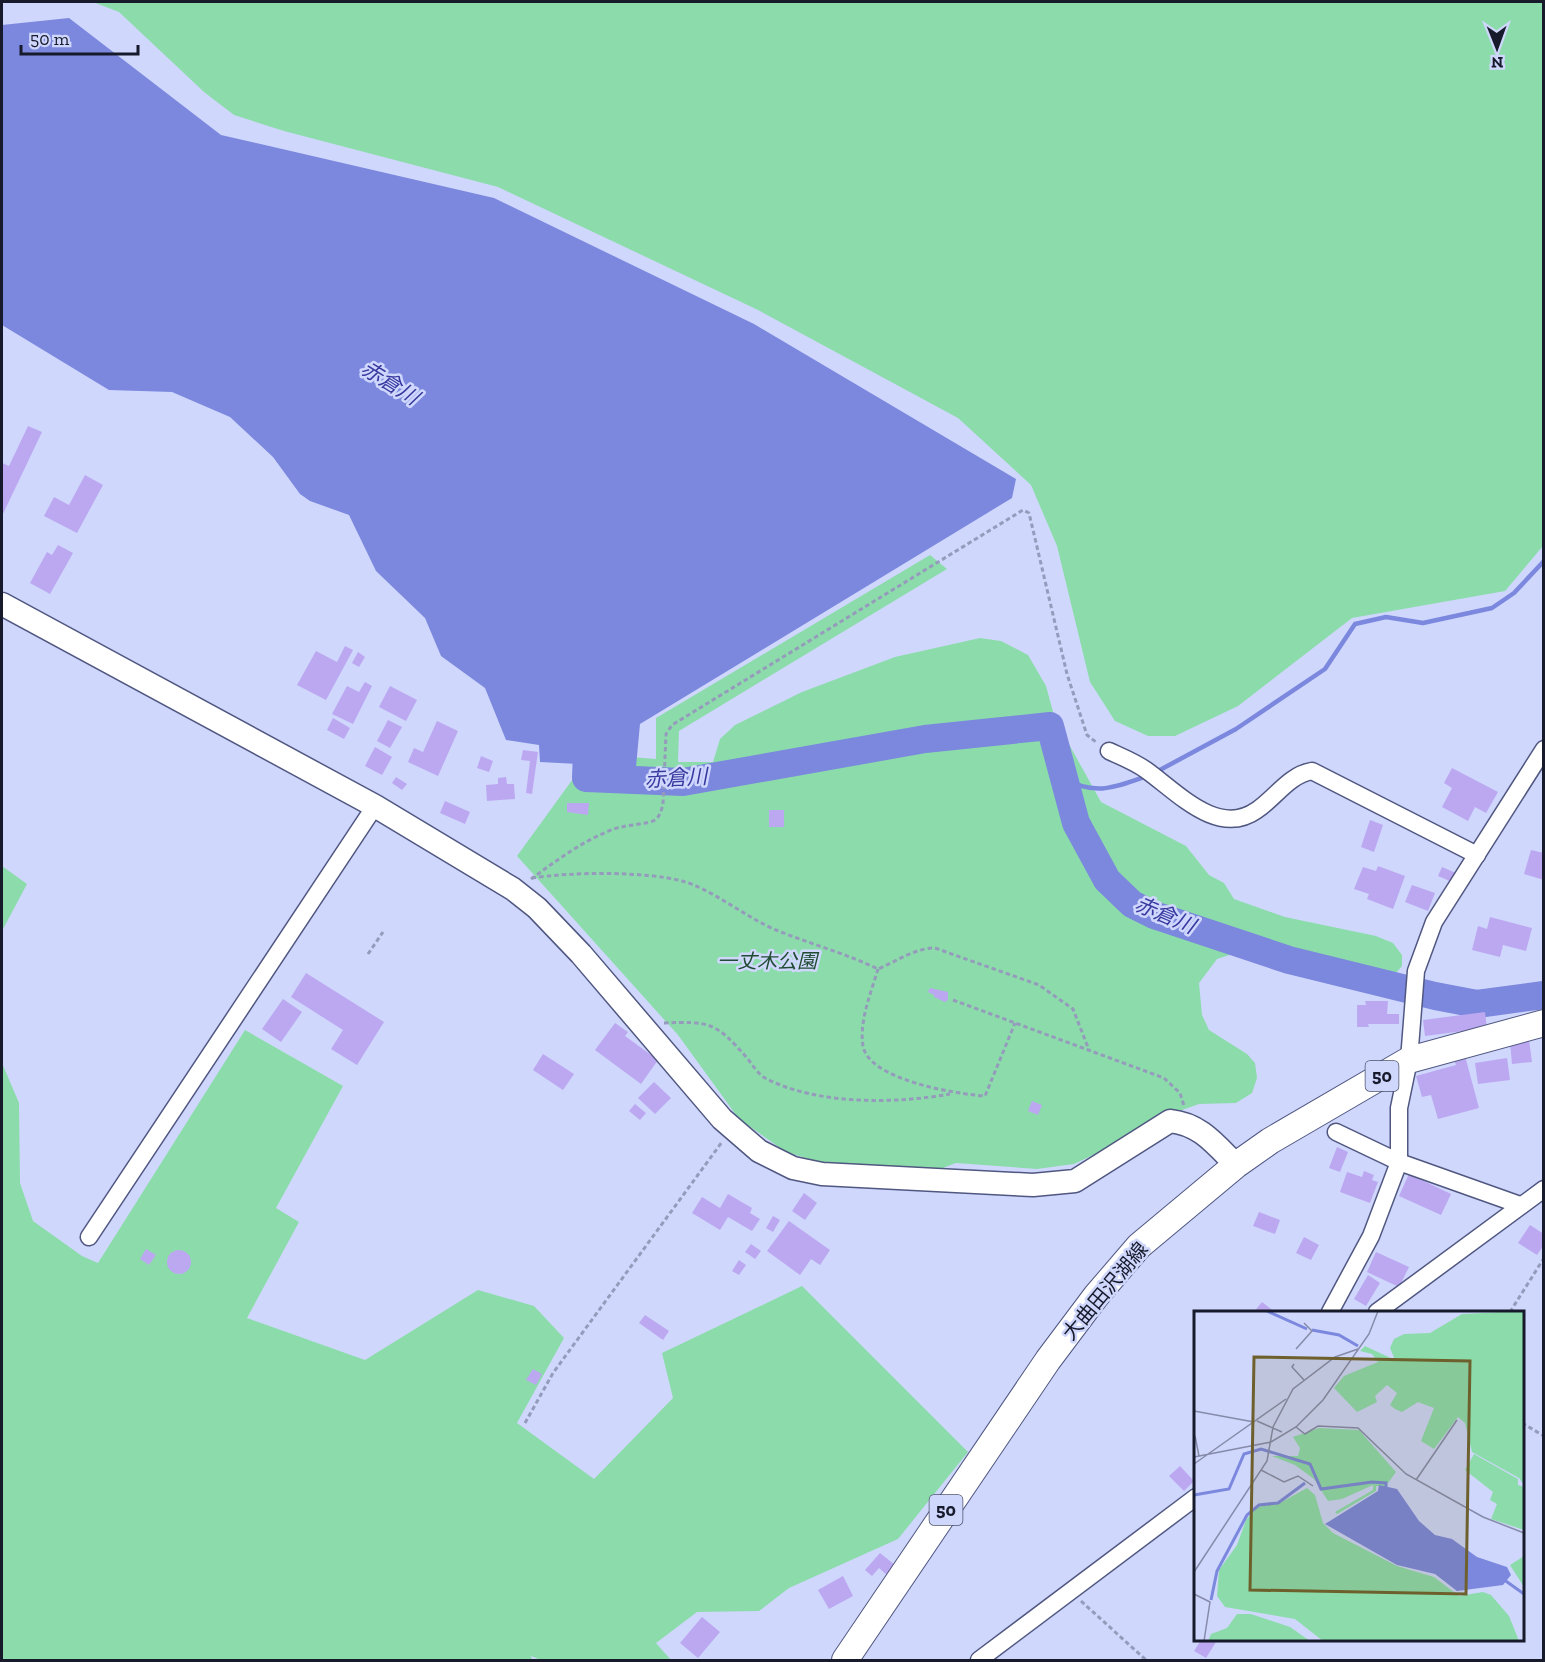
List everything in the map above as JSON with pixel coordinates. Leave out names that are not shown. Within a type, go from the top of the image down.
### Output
[{"type":"main road","name":"大曲田沢湖線","points":[[844,1660],[1041,1370],[1096,1296],[1138,1246],[1236,1165],[1270,1141],[1409,1060],[1544,1023]]},
{"type":"street","points":[[2,604],[522,884],[537,908],[581,954],[732,1128],[759,1151],[793,1168],[822,1174],[1033,1185],[1075,1181],[1170,1121],[1186,1122],[1200,1129],[1236,1165]]},
{"type":"street","points":[[1331,1311],[1371,1236],[1400,1162],[1399,1108],[1409,1060],[1416,971],[1434,922],[1544,748]]},
{"type":"street","points":[[1109,751],[1143,768],[1197,808],[1218,818],[1239,820],[1257,811],[1300,773],[1312,771],[1477,855]]},
{"type":"street","points":[[88,1237],[375,806]]},
{"type":"street","points":[[1336,1132],[1400,1162],[1535,1197]]},
{"type":"street","points":[[1378,1311],[1535,1197]]},
{"type":"street","points":[[979,1660],[1193,1505]]},
{"type":"path","points":[[522,884],[574,848],[613,829],[637,822],[652,822],[660,815],[663,804],[666,734],[672,725],[1023,510],[1029,513],[1067,674],[1087,735],[1109,751]]},
{"type":"path","points":[[522,884],[555,874],[617,875],[684,881],[775,929],[851,956],[878,969],[908,957],[920,948],[935,948],[1039,985],[1073,1009],[1089,1050]]},
{"type":"path","points":[[368,954],[383,932]]},
{"type":"path","points":[[878,969],[863,1021],[863,1047],[870,1061],[911,1082],[950,1094]]},
{"type":"path","points":[[953,1000],[1164,1078],[1172,1083],[1180,1093],[1186,1122]]},
{"type":"path","points":[[643,1024],[703,1022],[731,1039],[764,1077],[818,1096],[872,1101],[910,1100],[950,1094],[985,1096],[1015,1023]]},
{"type":"path","points":[[525,1423],[553,1373],[732,1128]]},
{"type":"path","points":[[1511,1311],[1544,1258]]},
{"type":"path","points":[[1524,1424],[1544,1436]]},
{"type":"path","points":[[1070,1592],[1146,1660]]},
{"type":"green space","points":[[93,2],[1543,2],[1543,546],[1505,591],[1352,618],[1238,706],[1175,736],[1148,736],[1115,721],[1090,682],[1057,546],[1031,485],[958,418],[758,310],[498,187],[284,131],[234,115],[204,92],[119,12]]},
{"type":"green space","name":"一丈木公園","points":[[930,555],[947,569],[679,731],[678,762],[713,762],[720,739],[735,725],[802,692],[895,657],[980,638],[1001,641],[1028,655],[1046,686],[1055,719],[1101,802],[1186,846],[1209,875],[1224,883],[1234,899],[1285,917],[1376,936],[1393,943],[1402,955],[1402,966],[1396,973],[1379,974],[1295,948],[1260,945],[1217,959],[1199,983],[1202,1015],[1209,1030],[1247,1054],[1255,1063],[1257,1078],[1252,1093],[1236,1103],[1199,1104],[1148,1122],[1110,1147],[1074,1164],[1037,1169],[956,1163],[935,1171],[819,1162],[786,1152],[739,1119],[678,1035],[517,856],[591,754],[656,759],[656,718]]},
{"type":"green space","points":[[2,866],[27,884],[2,931]]},
{"type":"green space","points":[[245,1030],[343,1086],[276,1208],[299,1222],[247,1318],[365,1360],[478,1290],[534,1306],[564,1338],[517,1423],[594,1479],[673,1398],[662,1353],[802,1286],[968,1452],[898,1539],[789,1588],[759,1611],[697,1612],[656,1643],[671,1660],[541,1660],[531,1656],[532,1660],[2,1660],[2,1063],[19,1103],[20,1183],[33,1221],[82,1256],[98,1263]]},
{"type":"water","points":[[69,18],[221,135],[494,198],[754,324],[1016,479],[1012,498],[640,724],[636,767],[540,762],[539,745],[506,740],[485,688],[441,656],[425,618],[376,571],[349,515],[310,501],[300,494],[273,457],[230,417],[172,392],[109,390],[2,325],[2,25]]},
{"type":"building","points":[[28,426],[42,432],[2,516],[2,463],[9,466]]},
{"type":"building","points":[[85,475],[103,485],[77,533],[44,516],[54,497],[69,505]]},
{"type":"building","points":[[58,545],[73,553],[50,594],[30,583],[47,552],[52,555]]},
{"type":"building","points":[[345,646],[353,650],[326,700],[297,685],[316,651],[337,662]]},
{"type":"building","points":[[358,652],[365,657],[359,667],[352,663]]},
{"type":"building","points":[[365,682],[372,686],[353,724],[332,714],[347,686],[359,692]]},
{"type":"building","points":[[390,686],[417,700],[406,721],[379,707]]},
{"type":"building","points":[[333,718],[350,728],[344,739],[327,730]]},
{"type":"building","points":[[388,720],[402,727],[390,748],[377,741]]},
{"type":"building","points":[[437,721],[458,731],[438,776],[408,762],[414,748],[423,752]]},
{"type":"building","points":[[375,747],[392,757],[382,775],[365,766]]},
{"type":"building","points":[[523,750],[538,752],[532,794],[526,793],[530,761],[521,760]]},
{"type":"building","points":[[481,756],[493,761],[489,772],[477,768]]},
{"type":"building","points":[[1452,768],[1498,792],[1486,813],[1475,807],[1468,821],[1442,807],[1452,788],[1444,783]]},
{"type":"building","points":[[396,777],[407,784],[402,790],[392,783]]},
{"type":"building","points":[[506,777],[507,784],[514,784],[515,799],[487,801],[486,785],[498,784],[498,778]]},
{"type":"building","points":[[445,801],[470,812],[465,824],[440,813]]},
{"type":"building","points":[[567,803],[589,803],[588,815],[567,812]]},
{"type":"building","points":[[769,810],[784,810],[784,827],[769,827]]},
{"type":"building","points":[[1370,820],[1383,825],[1374,852],[1361,847]]},
{"type":"building","points":[[1531,850],[1544,853],[1544,880],[1524,874]]},
{"type":"building","points":[[1378,866],[1405,876],[1393,909],[1367,899],[1369,894],[1354,889],[1363,867],[1376,871]]},
{"type":"building","points":[[1442,867],[1456,873],[1452,882],[1438,876]]},
{"type":"building","points":[[1412,885],[1435,893],[1428,911],[1405,902]]},
{"type":"building","points":[[1490,917],[1532,928],[1526,951],[1503,945],[1500,957],[1472,950],[1478,926],[1487,929]]},
{"type":"building","points":[[306,973],[384,1022],[357,1065],[331,1049],[343,1030],[291,997]]},
{"type":"building","points":[[930,988],[948,992],[948,1000],[945,1002],[934,997],[928,992]]},
{"type":"building","points":[[283,999],[302,1012],[281,1042],[262,1029]]},
{"type":"building","points":[[1365,1001],[1388,1001],[1387,1014],[1399,1014],[1399,1024],[1368,1024],[1369,1027],[1357,1027],[1357,1005],[1366,1005]]},
{"type":"building","points":[[1485,1012],[1487,1028],[1425,1036],[1423,1020]]},
{"type":"building","points":[[615,1023],[628,1032],[625,1036],[658,1060],[641,1084],[595,1050]]},
{"type":"building","points":[[1529,1040],[1532,1062],[1512,1064],[1510,1042]]},
{"type":"building","points":[[543,1054],[574,1074],[563,1090],[533,1070]]},
{"type":"building","points":[[1465,1056],[1479,1108],[1438,1119],[1431,1095],[1422,1097],[1416,1076],[1456,1065],[1454,1059]]},
{"type":"building","points":[[1507,1058],[1510,1080],[1478,1084],[1475,1063]]},
{"type":"building","points":[[654,1082],[671,1098],[655,1114],[638,1098]]},
{"type":"building","points":[[1032,1101],[1042,1105],[1038,1115],[1028,1111]]},
{"type":"building","points":[[635,1104],[646,1113],[640,1120],[629,1111]]},
{"type":"building","points":[[1337,1147],[1348,1152],[1340,1172],[1329,1168]]},
{"type":"building","points":[[1364,1171],[1374,1175],[1372,1180],[1378,1182],[1370,1203],[1340,1192],[1347,1172],[1362,1177]]},
{"type":"building","points":[[1409,1174],[1451,1194],[1441,1215],[1399,1196]]},
{"type":"building","points":[[804,1193],[817,1203],[805,1220],[792,1211]]},
{"type":"building","points":[[728,1194],[752,1208],[750,1213],[760,1219],[752,1231],[728,1217],[720,1230],[692,1213],[702,1197],[720,1208]]},
{"type":"building","points":[[1259,1212],[1280,1220],[1275,1234],[1253,1226]]},
{"type":"building","points":[[773,1216],[780,1220],[773,1232],[766,1228]]},
{"type":"building","points":[[789,1221],[830,1250],[820,1265],[811,1259],[800,1275],[767,1251]]},
{"type":"building","points":[[1530,1225],[1544,1234],[1544,1245],[1537,1255],[1518,1243]]},
{"type":"building","points":[[1304,1237],[1319,1245],[1311,1260],[1296,1253]]},
{"type":"building","points":[[751,1244],[761,1251],[755,1259],[745,1252]]},
{"type":"building","points":[[146,1249],[156,1255],[149,1265],[140,1259]]},
{"type":"building","points":[[179,1250],[188,1253],[191,1262],[188,1271],[179,1274],[170,1271],[167,1262],[170,1253]]},
{"type":"building","points":[[1376,1252],[1409,1267],[1399,1287],[1367,1272]]},
{"type":"building","points":[[739,1260],[746,1265],[739,1275],[732,1271]]},
{"type":"building","points":[[1368,1275],[1380,1283],[1366,1306],[1354,1299]]},
{"type":"building","points":[[1262,1302],[1274,1311],[1255,1311]]},
{"type":"building","points":[[645,1315],[669,1331],[663,1340],[639,1323]]},
{"type":"building","points":[[533,1369],[542,1374],[536,1385],[526,1380]]},
{"type":"building","points":[[1180,1466],[1194,1481],[1184,1491],[1169,1476]]},
{"type":"building","points":[[880,1553],[895,1565],[887,1575],[879,1568],[872,1576],[865,1570]]},
{"type":"building","points":[[843,1576],[853,1596],[829,1609],[818,1590]]},
{"type":"building","points":[[702,1617],[720,1632],[698,1658],[680,1643]]},
{"type":"building","points":[[1200,1641],[1216,1642],[1206,1658],[1194,1651]]},
{"type":"waterway","points":[[1158,771],[1236,729],[1325,669],[1355,624],[1386,617],[1423,623],[1492,608],[1514,593],[1544,561]]},
{"type":"waterway","name":"赤倉川","points":[[588,726],[586,778],[683,782],[925,739],[1050,726],[1076,823],[1107,880],[1132,904],[1154,915],[1289,960],[1435,996],[1477,1004],[1544,995]]},
{"type":"waterway","points":[[1063,778],[1085,787],[1104,788],[1147,776]]}]
